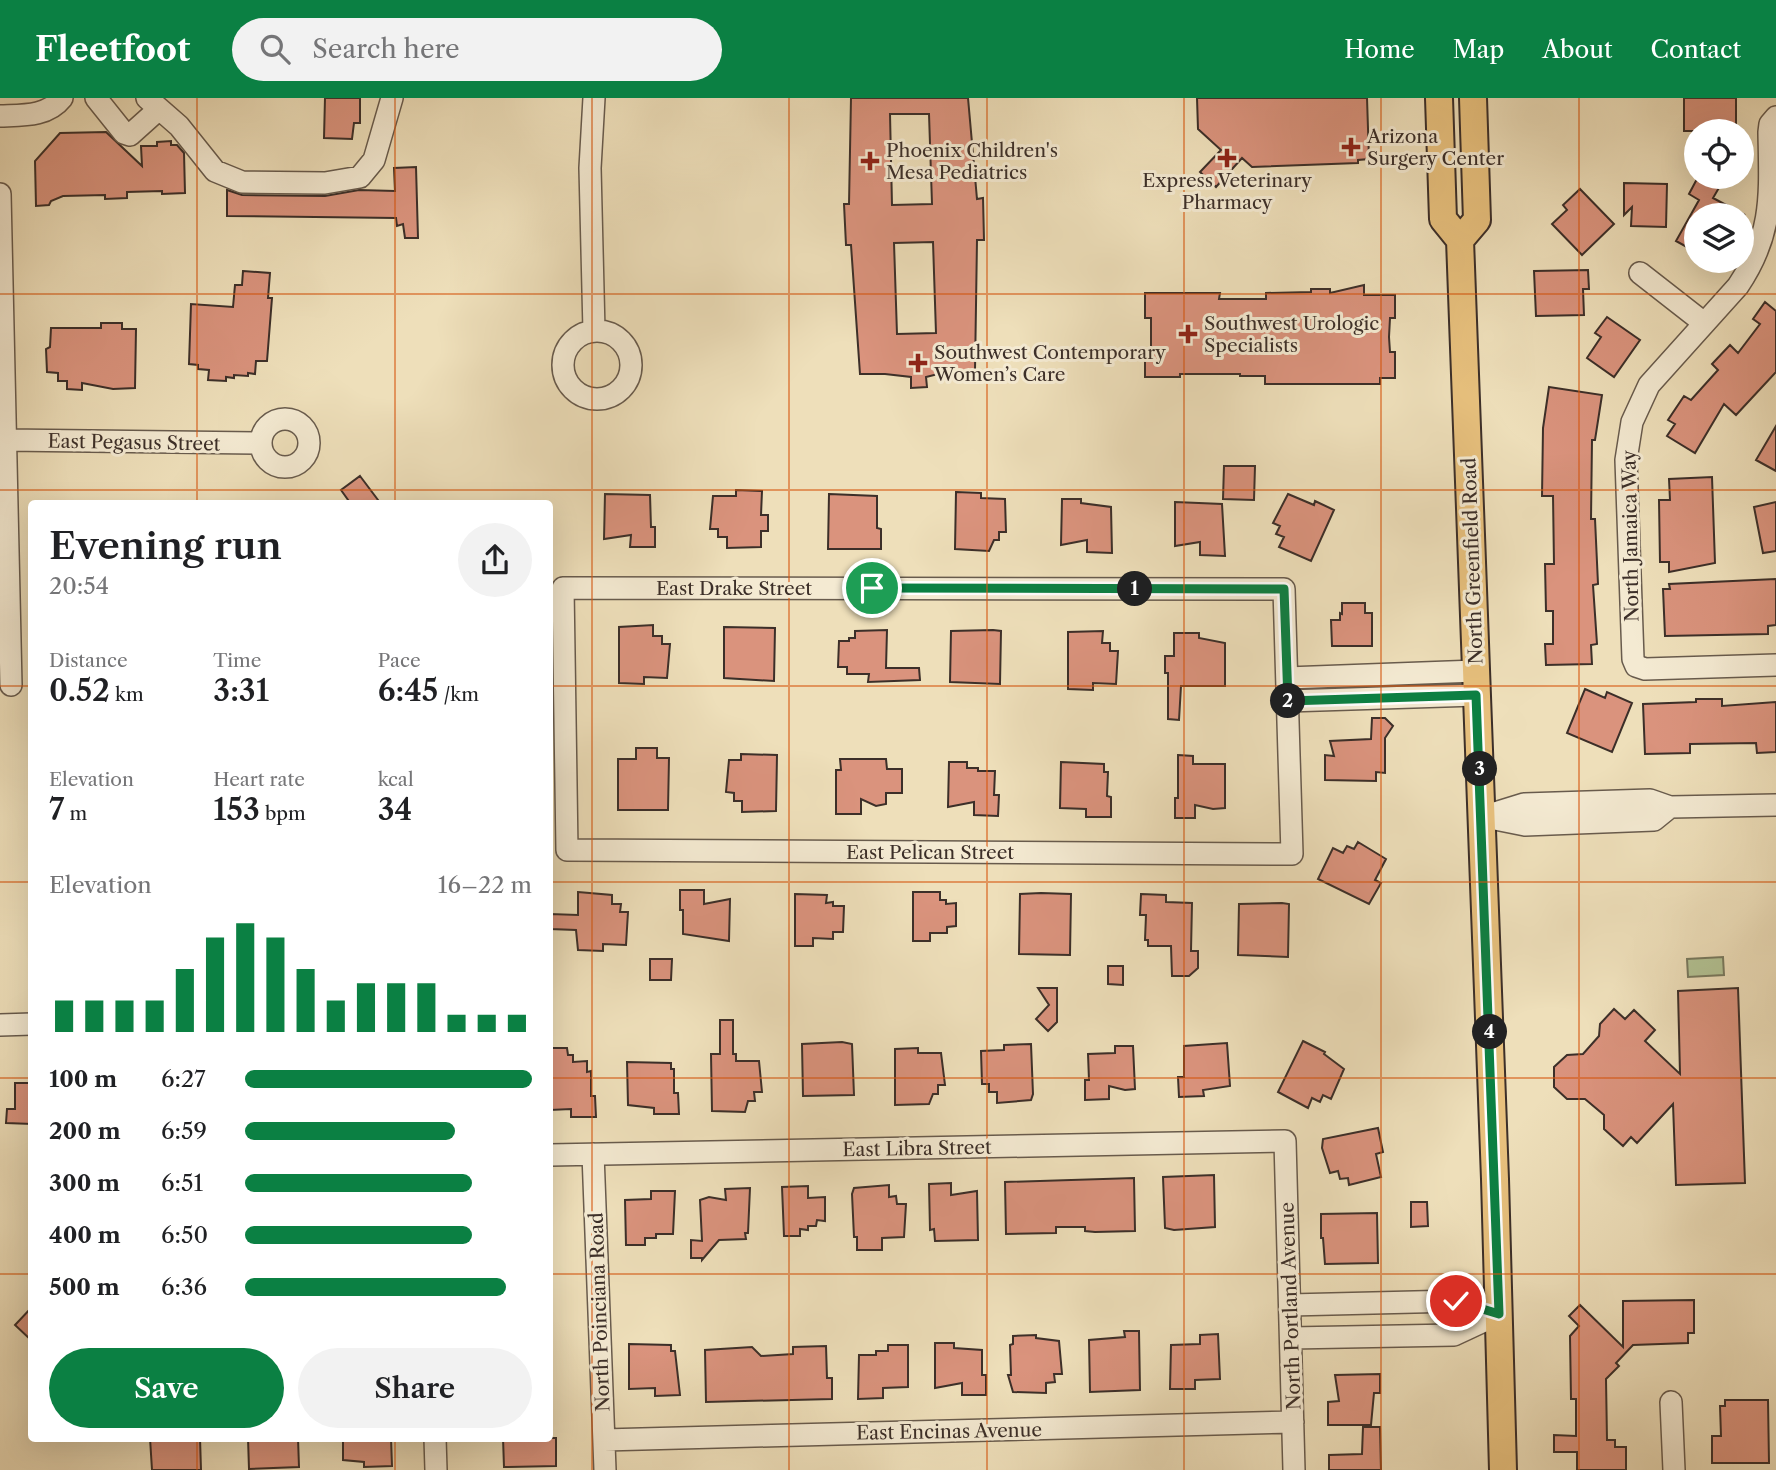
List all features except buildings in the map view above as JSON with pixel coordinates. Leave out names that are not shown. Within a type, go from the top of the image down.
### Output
[{"type":"main road","name":"North Greenfield Road","points":[[1439,98],[1443,219],[1460,240],[1503,1470]]},
{"type":"main road","points":[[1460,240],[1477,220],[1473,98]]},
{"type":"street","points":[[0,116],[35,114],[55,106],[62,98]]},
{"type":"street","points":[[96,98],[124,133],[130,135],[153,103],[179,126],[215,171],[242,182],[325,183],[360,177],[374,160],[391,98]]},
{"type":"street","points":[[594,98],[590,168],[594,331]]},
{"type":"street","name":"North Jamaica Way","points":[[1776,117],[1770,124],[1769,132],[1770,205],[1750,268],[1738,286],[1648,385],[1632,422],[1628,440],[1632,646],[1636,666],[1645,669],[1776,665]]},
{"type":"street","points":[[0,194],[3,406],[14,685]]},
{"type":"street","points":[[1640,272],[1704,323]]},
{"type":"street","name":"East Pegasus Street","points":[[6,440],[261,443]]},
{"type":"street","name":"East Drake Street","points":[[556,699],[562,588],[1284,589],[1287,678]]},
{"type":"street","points":[[1287,678],[1476,683],[1288,701],[1287,678]]},
{"type":"street","name":"East Pelican Street","points":[[556,699],[568,850],[1292,854],[1288,701]]},
{"type":"street","points":[[1482,817],[1525,825],[1654,820],[1670,807],[1776,805]]},
{"type":"street","points":[[0,1025],[28,1024]]},
{"type":"street","name":"East Libra Street","points":[[553,1155],[1285,1141]]},
{"type":"street","name":"North Portland Avenue","points":[[1285,1141],[1294,1470]]},
{"type":"street","name":"North Poinciana Road","points":[[593,1154],[605,1470]]},
{"type":"street","points":[[1290,1305],[1456,1301],[1499,1314]]},
{"type":"street","points":[[1291,1338],[1454,1335],[1499,1314]]},
{"type":"street","points":[[1671,1402],[1674,1470]]},
{"type":"street","name":"East Encinas Avenue","points":[[604,1440],[1293,1422]]},
{"type":"street","points":[[435,1442],[436,1470]]},
{"type":"green space","points":[[1723,957],[1724,975],[1688,977],[1687,959]]},
{"type":"place","name":"Arizona Surgery Center","points":[[1351,147]]},
{"type":"place","name":"Express Veterinary Pharmacy","points":[[1227,158]]},
{"type":"place","name":"Phoenix Children's Mesa Pediatrics","points":[[870,161]]},
{"type":"place","name":"Southwest Urologic Specialists","points":[[1188,334]]},
{"type":"place","name":"Southwest Contemporary Women’s Care","points":[[918,363]]},
{"type":"route","points":[[872,588],[1284,589],[1288,701],[1476,695],[1499,1314],[1456,1301]]}]
